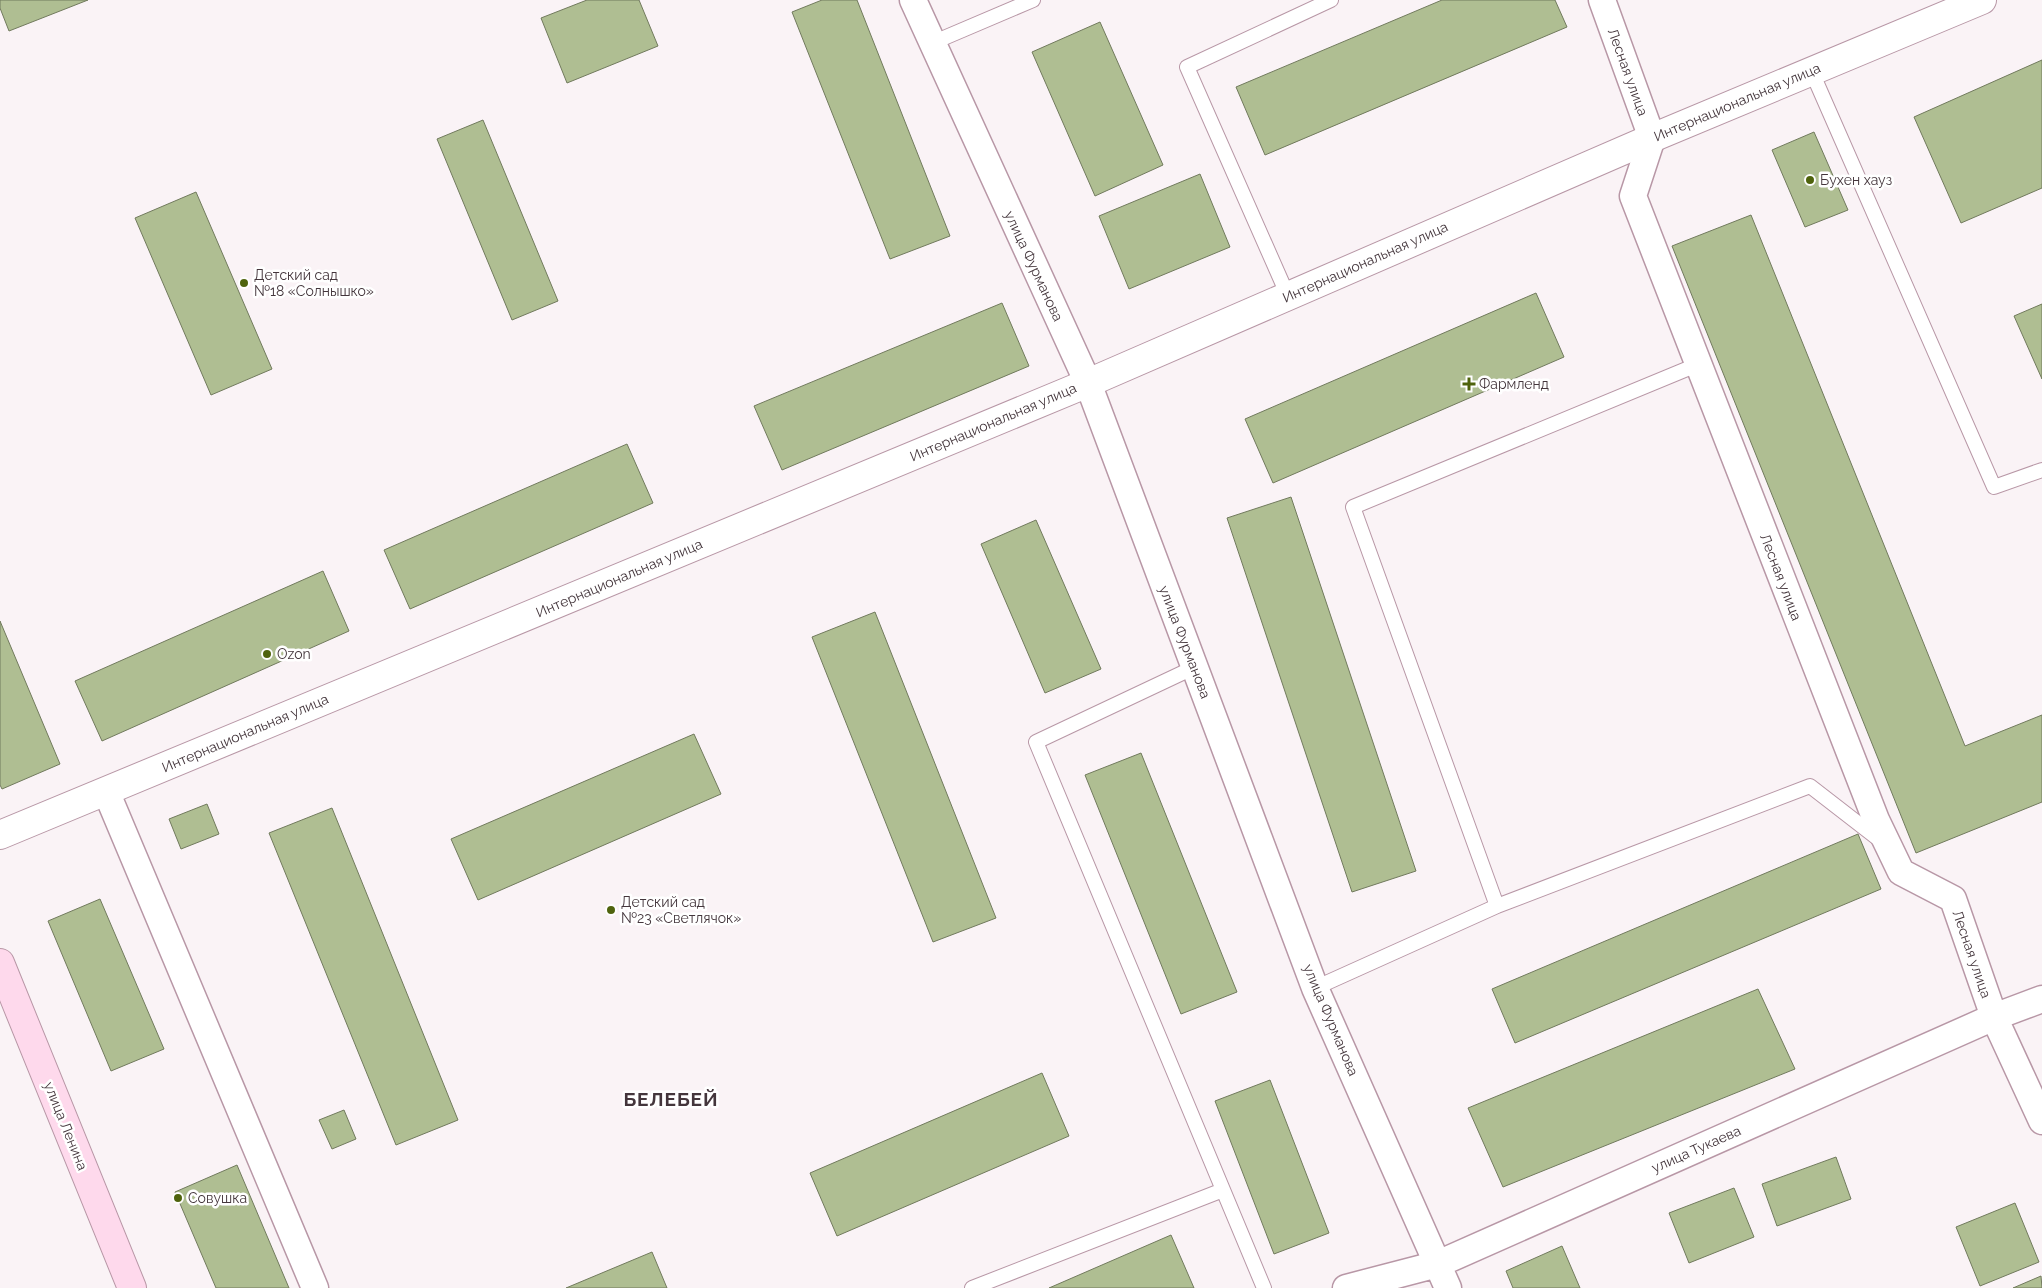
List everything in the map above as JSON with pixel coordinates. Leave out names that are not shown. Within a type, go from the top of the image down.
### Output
[{"type":"main road","name":"улица Ленина","points":[[0,963],[132,1288]]},
{"type":"street","name":"улица Фурманова","points":[[913,0],[1088,383],[1315,988],[1448,1288]]},
{"type":"street","name":"Лесная улица","points":[[1602,0],[1652,138],[1633,196],[1876,820],[1901,872],[1953,900],[1994,1017],[2042,1121]]},
{"type":"street","name":"Интернациональная улица","points":[[0,835],[1088,383],[1652,138],[1982,0]]},
{"type":"street","points":[[106,791],[315,1288]]},
{"type":"street","name":"улица Тукаева","points":[[1346,1288],[1438,1264],[1994,1017],[2042,999]]},
{"type":"lane","points":[[932,43],[1033,0]]},
{"type":"lane","points":[[1288,296],[1187,67],[1331,0]]},
{"type":"lane","points":[[1811,70],[1994,488],[2042,470]]},
{"type":"lane","points":[[1497,906],[1353,507],[1699,364]]},
{"type":"lane","points":[[1195,667],[1036,742],[1264,1288]]},
{"type":"lane","points":[[1315,988],[1497,906],[1810,786],[1889,848]]},
{"type":"lane","points":[[972,1288],[1223,1190]]},
{"type":"building","points":[[0,0],[88,0],[9,31],[0,8]]},
{"type":"building","points":[[587,0],[639,0],[658,46],[567,83],[541,18]]},
{"type":"building","points":[[822,0],[857,0],[950,236],[890,259],[792,12]]},
{"type":"building","points":[[1442,0],[1555,0],[1567,27],[1265,155],[1236,87]]},
{"type":"building","points":[[1100,22],[1163,165],[1095,196],[1032,52]]},
{"type":"building","points":[[2042,60],[2042,188],[1961,223],[1914,117]]},
{"type":"building","points":[[483,120],[558,301],[512,320],[437,139]]},
{"type":"building","name":"Бухен хауз","points":[[1814,132],[1848,210],[1805,227],[1772,150]]},
{"type":"building","points":[[1200,174],[1230,247],[1129,289],[1099,216]]},
{"type":"building","points":[[196,192],[272,369],[211,395],[135,218]]},
{"type":"building","points":[[1751,215],[1965,746],[2042,715],[2042,802],[1916,853],[1672,246]]},
{"type":"building","points":[[1536,293],[1564,357],[1273,483],[1245,419]]},
{"type":"building","points":[[1002,303],[1029,366],[782,470],[754,406]]},
{"type":"building","points":[[2042,304],[2042,379],[2014,316]]},
{"type":"building","points":[[627,444],[653,503],[410,609],[384,550]]},
{"type":"building","points":[[1291,497],[1416,871],[1352,892],[1227,518]]},
{"type":"building","points":[[1036,520],[1101,669],[1045,693],[981,544]]},
{"type":"building","points":[[323,571],[349,631],[102,741],[75,681]]},
{"type":"building","points":[[875,612],[996,918],[933,942],[812,637]]},
{"type":"building","points":[[0,621],[60,764],[2,789],[0,785]]},
{"type":"building","points":[[694,734],[721,794],[478,900],[451,839]]},
{"type":"building","points":[[1141,753],[1237,992],[1181,1014],[1085,775]]},
{"type":"building","points":[[207,804],[219,834],[181,849],[169,819]]},
{"type":"building","points":[[332,808],[458,1120],[396,1145],[269,833]]},
{"type":"building","points":[[1858,834],[1881,889],[1515,1043],[1492,989]]},
{"type":"building","points":[[100,899],[164,1049],[111,1071],[48,921]]},
{"type":"building","points":[[1758,989],[1795,1069],[1503,1187],[1468,1108]]},
{"type":"building","points":[[1042,1073],[1069,1136],[837,1236],[810,1173]]},
{"type":"building","points":[[1270,1080],[1329,1233],[1274,1254],[1215,1101]]},
{"type":"building","points":[[344,1110],[356,1139],[332,1149],[319,1120]]},
{"type":"building","points":[[1836,1157],[1851,1199],[1777,1226],[1762,1184]]},
{"type":"building","points":[[237,1165],[289,1288],[216,1288],[175,1192]]},
{"type":"building","points":[[1734,1188],[1754,1237],[1689,1263],[1669,1213]]},
{"type":"building","points":[[2015,1203],[2039,1262],[1980,1286],[1956,1227]]},
{"type":"building","points":[[1171,1235],[1194,1288],[1049,1288]]},
{"type":"building","points":[[1562,1246],[1580,1288],[1513,1288],[1506,1271]]},
{"type":"building","points":[[652,1252],[667,1288],[566,1288]]},
{"type":"building","points":[[2041,1276],[2042,1288],[2013,1288]]},
{"type":"place","name":"Бухен хауз","points":[[1810,180]]},
{"type":"place","name":"Детский сад №18 «Солнышко»","points":[[244,283]]},
{"type":"place","name":"Фармленд","points":[[1469,384]]},
{"type":"place","name":"Ozon","points":[[267,654]]},
{"type":"place","name":"Детский сад №23 «Светлячок»","points":[[611,910]]},
{"type":"place","name":"Совушка","points":[[178,1198]]},
{"type":"district","name":"БЕЛЕБЕЙ","points":[[671,1099]]}]
